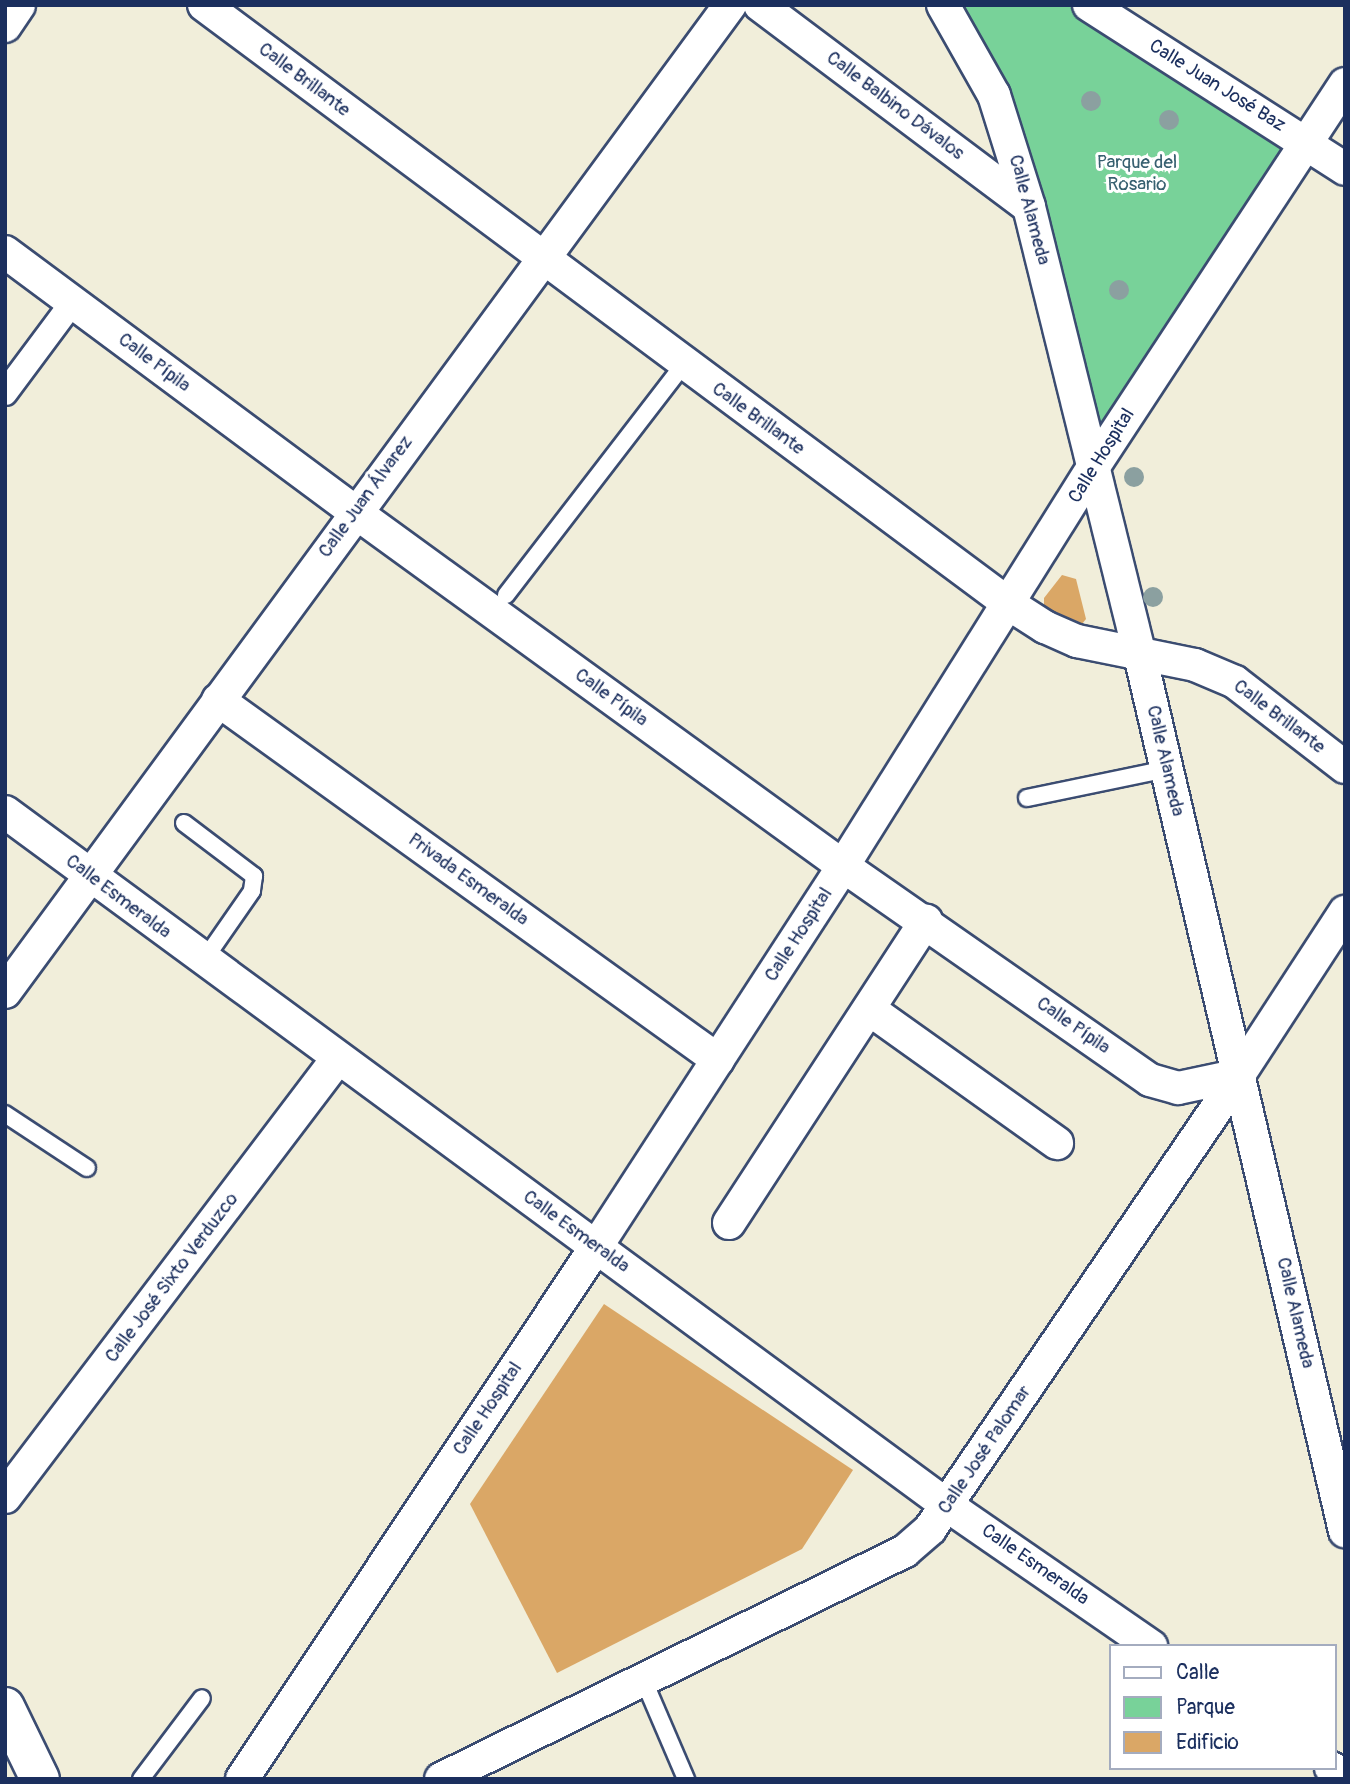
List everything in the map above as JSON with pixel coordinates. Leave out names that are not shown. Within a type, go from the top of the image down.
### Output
[{"type":"main road","points":[[5,1707],[40,1779]]},
{"type":"street","points":[[5,26],[19,5]]},
{"type":"street","name":"Calle Juan Álvarez","points":[[5,992],[88,875],[730,5]]},
{"type":"street","name":"Calle Balbino Dávalos","points":[[760,5],[1029,207]]},
{"type":"street","name":"Calle Alameda","points":[[943,5],[994,95],[1029,207],[1140,655],[1345,1531]]},
{"type":"street","name":"Calle Juan José Baz","points":[[1089,5],[1345,169]]},
{"type":"street","name":"Calle Brillante","points":[[215,8],[684,364],[1009,604],[1045,627],[1077,641],[1195,665],[1235,682],[1345,767]]},
{"type":"street","name":"Calle Hospital","points":[[247,1775],[718,1060],[1094,466],[1345,84]]},
{"type":"street","name":"Calle Pípila","points":[[5,253],[355,512],[843,866],[926,921],[1150,1080],[1178,1088],[1238,1075]]},
{"type":"street","points":[[5,393],[72,303]]},
{"type":"street","name":"Privada Esmeralda","points":[[218,700],[718,1060]]},
{"type":"street","name":"Calle Esmeralda","points":[[5,812],[948,1506],[1148,1644]]},
{"type":"street","name":"Calle José Palomar","points":[[451,1777],[905,1551],[930,1529],[1238,1075],[1345,912]]},
{"type":"street","points":[[729,1223],[926,921]]},
{"type":"street","points":[[869,1009],[1057,1143]]},
{"type":"street","name":"Calle José Sixto Verduzco","points":[[5,1497],[338,1058]]},
{"type":"lane","points":[[506,595],[684,364]]},
{"type":"lane","points":[[1027,798],[1167,769]]},
{"type":"lane","points":[[184,823],[254,877],[252,891],[204,960]]},
{"type":"lane","points":[[5,1114],[87,1168]]},
{"type":"lane","points":[[644,1681],[685,1779]]},
{"type":"lane","points":[[141,1779],[202,1698]]},
{"type":"lane","points":[[5,1744],[22,1779]]},
{"type":"green space","name":"Parque del Rosario","points":[[952,5],[1069,5],[1290,140],[1102,427],[1027,185]]},
{"type":"building","points":[[1062,575],[1076,579],[1086,619],[1077,630],[1044,613],[1044,598]]},
{"type":"building","points":[[604,1304],[853,1470],[802,1549],[557,1673],[470,1504]]}]
